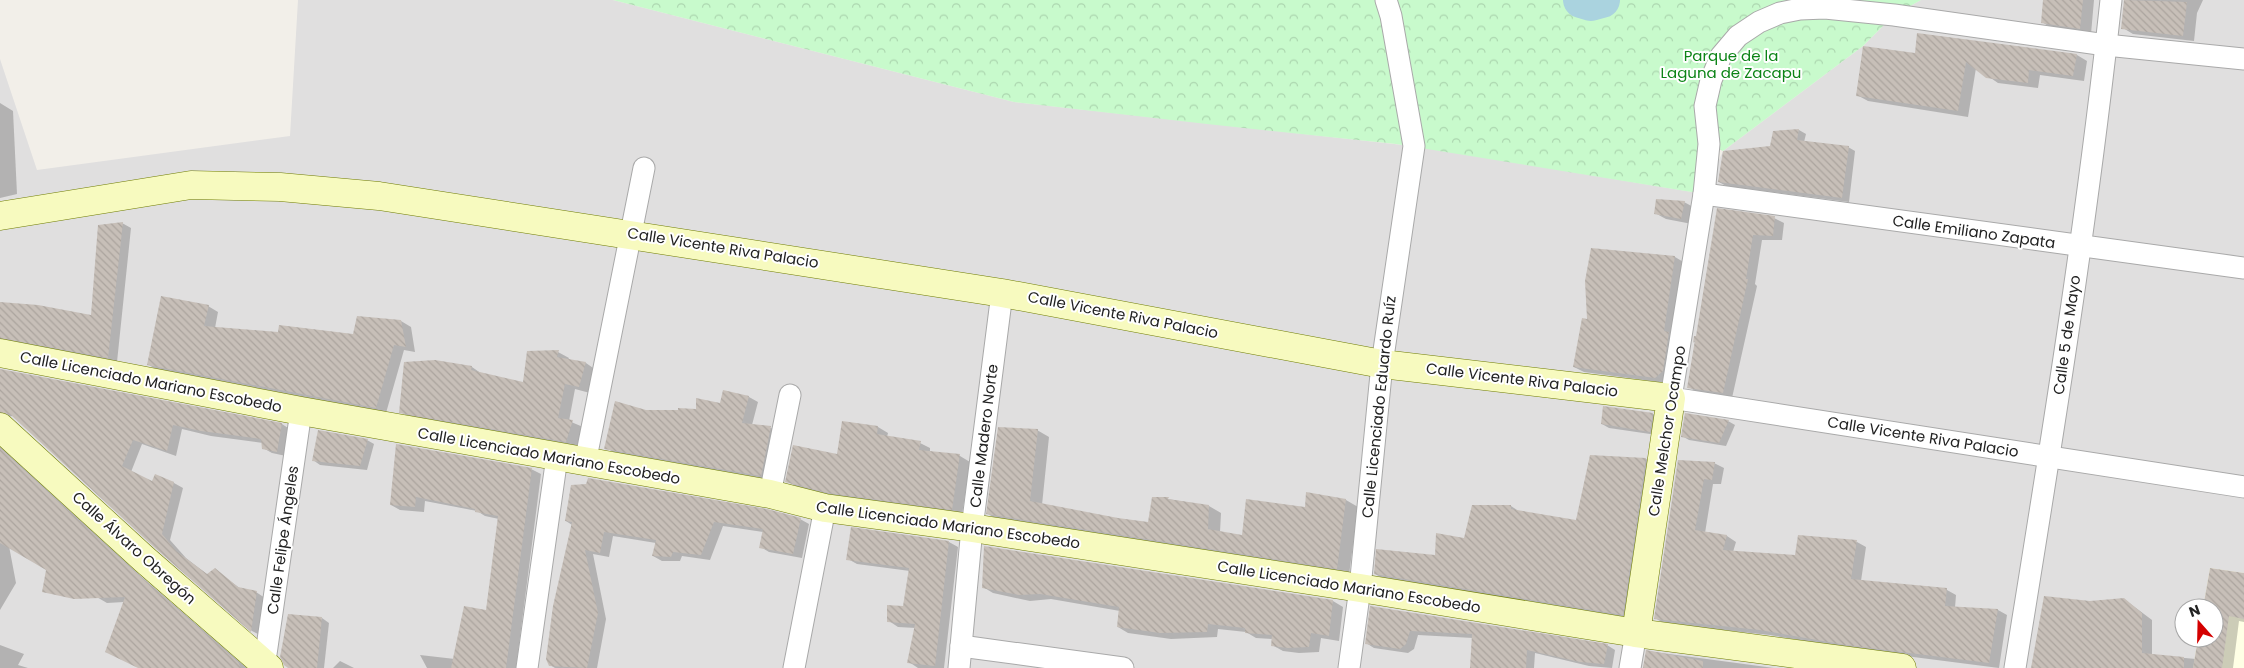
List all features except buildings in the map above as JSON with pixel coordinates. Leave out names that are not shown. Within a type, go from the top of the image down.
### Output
[{"type":"main road","name":"Calle Vicente Riva Palacio","points":[[0,216],[191,185],[280,187],[379,196],[1002,293],[1382,364],[1672,398]]},
{"type":"main road","name":"Calle Licenciado Mariano Escobedo","points":[[0,353],[301,411],[770,494],[825,508],[972,528],[1636,633],[1902,668]]},
{"type":"main road","name":"Calle Melchor Ocampo","points":[[1636,633],[1672,398]]},
{"type":"main road","name":"Calle Álvaro Obregón","points":[[0,427],[144,559],[266,667]]},
{"type":"street","name":"Calle Licenciado Eduardo Ruíz","points":[[1349,668],[1360,588],[1382,364],[1414,146],[1391,16],[1386,0]]},
{"type":"street","name":"Calle 5 de Mayo","points":[[2015,668],[2050,457],[2080,246],[2111,0]]},
{"type":"street","name":"Calle Melchor Ocampo","points":[[1672,398],[1704,194],[1709,144],[1705,106],[1711,80],[1721,56],[1738,36],[1759,22],[1780,13],[1800,9],[1849,10],[2106,44],[2244,59]]},
{"type":"street","points":[[585,462],[644,168]]},
{"type":"street","name":"Calle Emiliano Zapata","points":[[1704,194],[2244,268]]},
{"type":"street","name":"Calle Madero Norte","points":[[959,668],[972,528],[1002,293]]},
{"type":"street","points":[[770,494],[790,394]]},
{"type":"street","name":"Calle Vicente Riva Palacio","points":[[1672,398],[2244,487]]},
{"type":"street","name":"Calle Felipe Ángeles","points":[[266,667],[301,411]]},
{"type":"street","points":[[527,668],[557,457]]},
{"type":"street","points":[[794,668],[825,508]]},
{"type":"street","name":"Calle Melchor Ocampo","points":[[1630,668],[1636,633]]},
{"type":"street","points":[[961,646],[1123,668]]},
{"type":"shaded area","points":[[298,0],[613,0],[1014,102],[1421,147],[1704,194],[1723,151],[1863,46],[1894,15],[1921,0],[2244,0],[2244,668],[0,668],[0,59],[37,170],[290,136]]},
{"type":"shaded area","points":[[2210,568],[2244,573],[2244,668],[2193,668],[2196,648],[2224,648],[2224,598],[2205,598]]},
{"type":"green space","name":"Parque de la Laguna de Zacapu","points":[[613,0],[1921,0],[1894,15],[1863,46],[1723,151],[1709,144],[1704,194],[1396,144],[1014,102]]},
{"type":"waterway","points":[[1581,0],[1591,3],[1602,0]]}]
